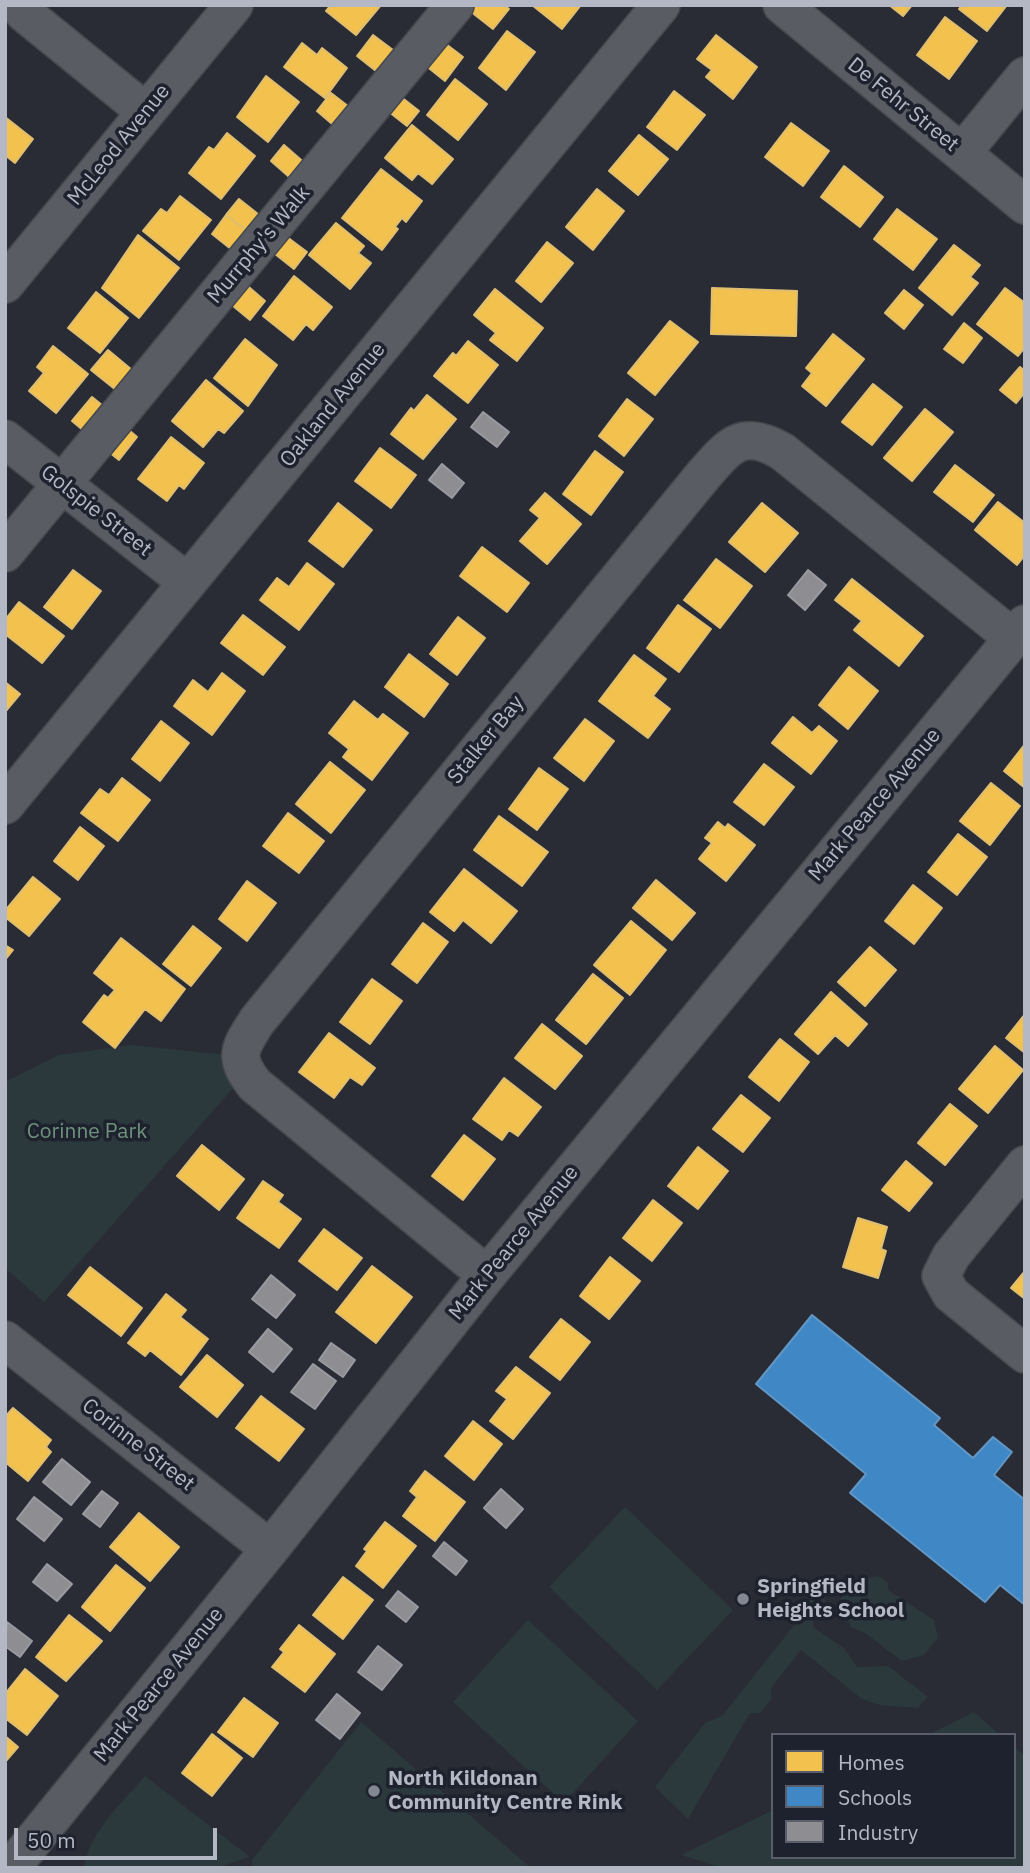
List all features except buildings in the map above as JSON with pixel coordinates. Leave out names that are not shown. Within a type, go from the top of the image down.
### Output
[{"type":"street","name":"McLeod Avenue","points":[[5,284],[234,5]]},
{"type":"street","name":"Murrphy's Walk","points":[[5,553],[455,5]]},
{"type":"street","name":"Oakland Avenue","points":[[5,805],[661,5]]},
{"type":"street","name":"De Fehr Street","points":[[782,5],[1025,205]]},
{"type":"street","points":[[24,13],[146,112]]},
{"type":"street","points":[[962,153],[1025,76]]},
{"type":"street","name":"Stalker Bay","points":[[487,1275],[255,1085],[242,1069],[240,1058],[243,1044],[257,1021],[692,488],[735,444],[750,438],[767,443],[783,452],[1019,631]]},
{"type":"street","name":"Golspie Street","points":[[5,439],[187,582]]},
{"type":"street","name":"Mark Pearce Avenue","points":[[10,1868],[271,1549],[487,1275],[1019,631]]},
{"type":"street","points":[[1025,1166],[951,1255],[941,1276],[951,1294],[1025,1354]]},
{"type":"street","name":"Corinne Street","points":[[5,1340],[271,1549]]},
{"type":"green space","name":"Corinne Park","points":[[130,1045],[228,1055],[235,1086],[44,1302],[5,1268],[5,1082],[59,1055]]},
{"type":"green space","points":[[625,1507],[733,1610],[657,1690],[549,1587]]},
{"type":"green space","points":[[878,1576],[888,1583],[888,1590],[934,1620],[938,1638],[924,1655],[902,1661],[865,1633],[851,1627],[840,1599],[851,1582]]},
{"type":"green space","points":[[814,1593],[826,1600],[813,1620],[814,1628],[845,1649],[857,1667],[888,1666],[928,1697],[918,1708],[880,1705],[862,1699],[801,1650],[771,1688],[771,1700],[760,1713],[750,1713],[688,1819],[655,1787],[705,1723],[722,1716],[799,1619]]},
{"type":"green space","points":[[528,1620],[638,1721],[564,1803],[453,1702]]},
{"type":"green space","points":[[974,1712],[998,1733],[932,1733]]},
{"type":"green space","name":"North Kildonan Community Centre Rink","points":[[361,1722],[531,1868],[253,1868],[252,1860]]},
{"type":"green space","points":[[1016,1749],[1025,1756],[1025,1868],[723,1868],[681,1855],[771,1811],[771,1859],[1016,1859]]},
{"type":"green space","points":[[145,1776],[250,1857],[216,1868],[84,1868],[92,1842],[99,1830]]},
{"type":"place","name":"Springfield Heights School","points":[[743,1599]]},
{"type":"place","name":"North Kildonan Community Centre Rink","points":[[374,1791]]}]
